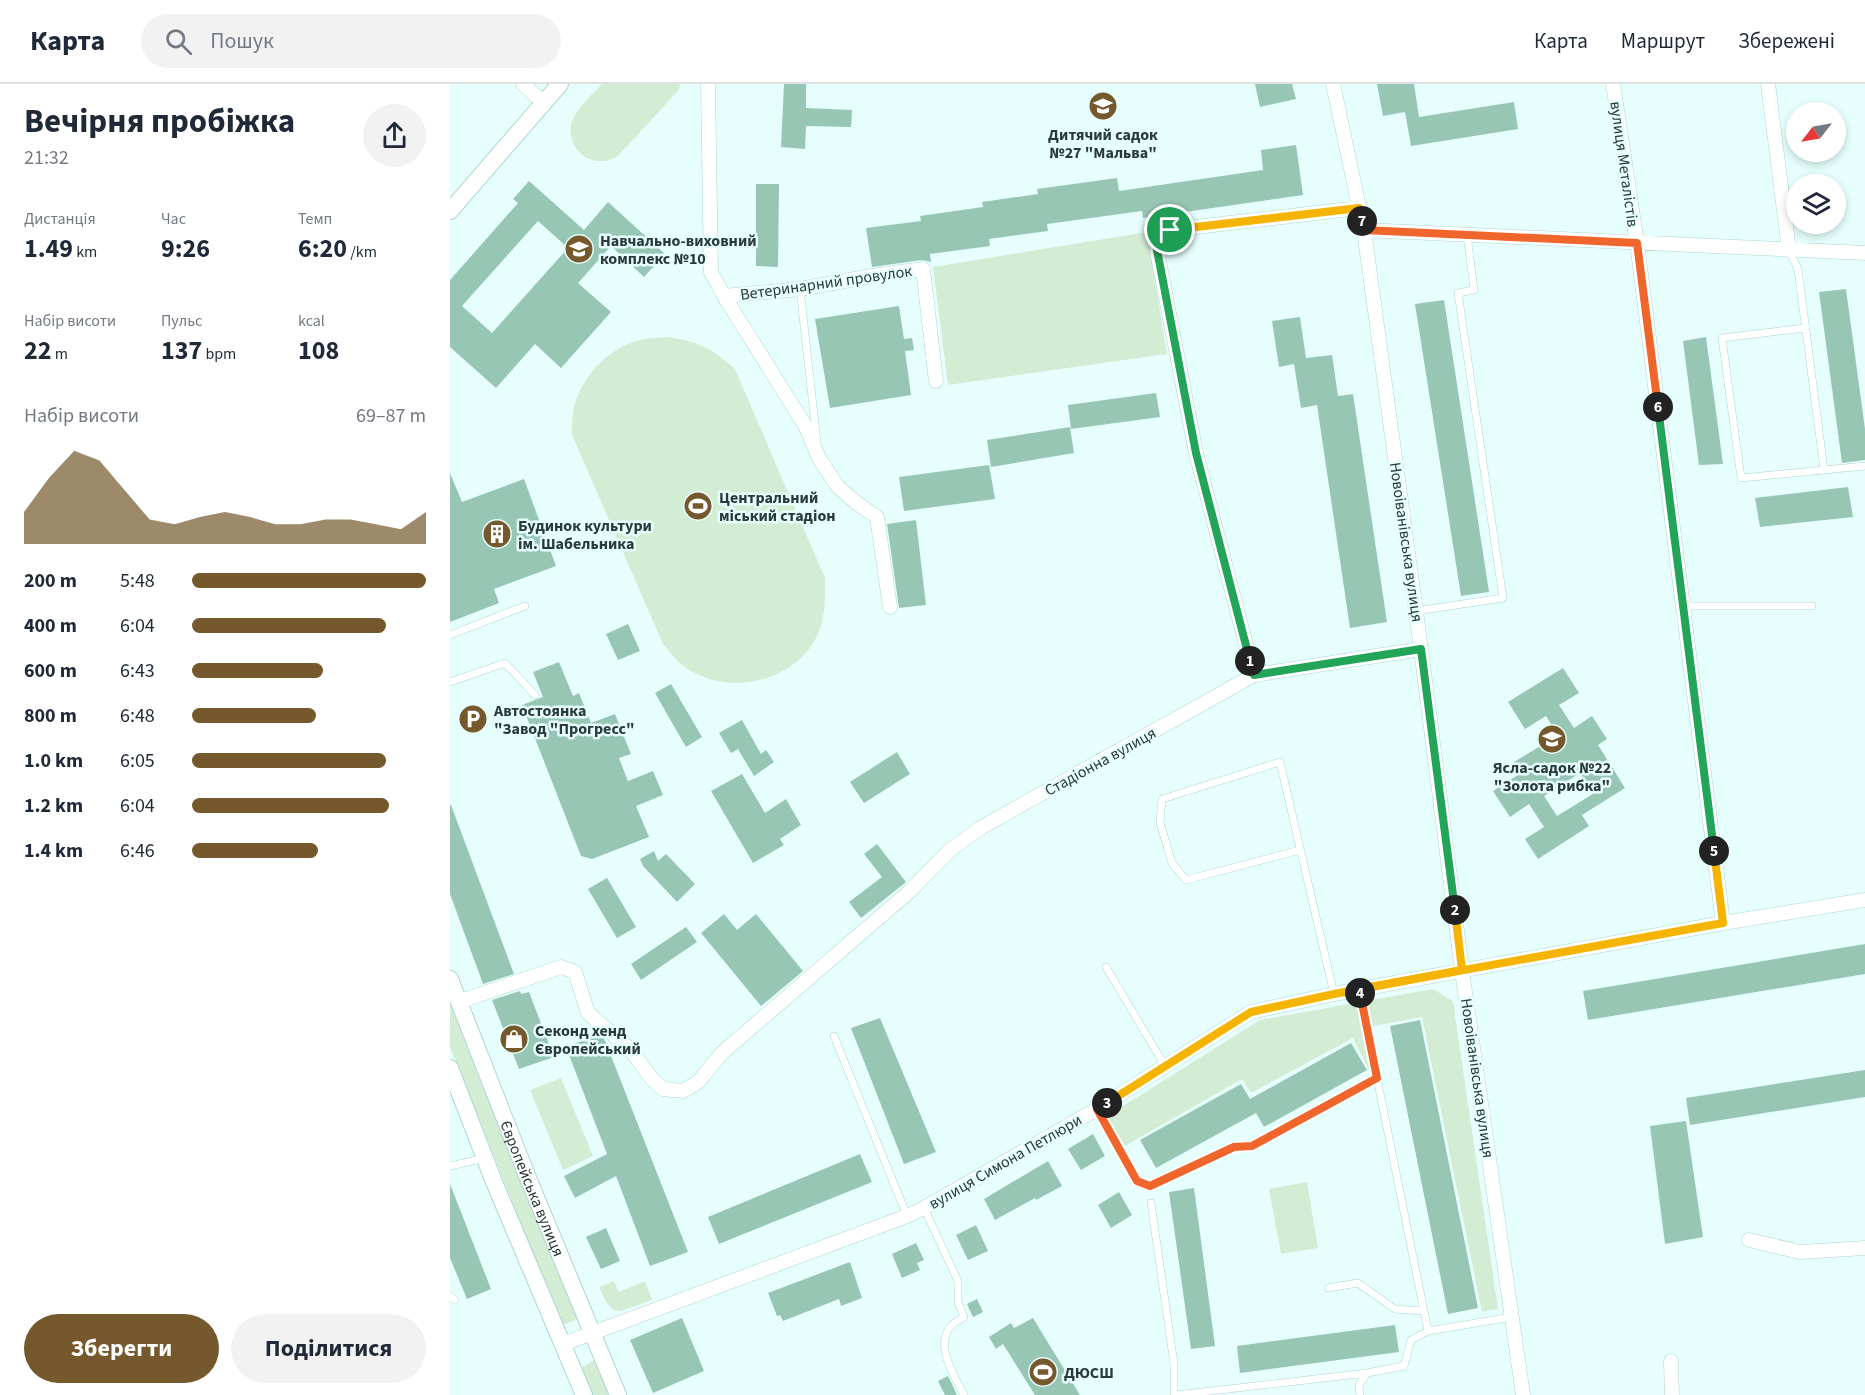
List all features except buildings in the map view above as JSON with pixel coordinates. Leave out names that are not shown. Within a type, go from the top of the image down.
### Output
[{"type":"street","points":[[523,84],[544,103]]},
{"type":"street","points":[[450,211],[560,84]]},
{"type":"street","name":"Ветеринарний провулок","points":[[708,84],[711,272],[724,296],[800,289],[923,269],[936,381]]},
{"type":"street","name":"Новоіванівська вулиця","points":[[1333,84],[1364,230],[1462,970],[1523,1395]]},
{"type":"street","name":"вулиця Металістів","points":[[1614,84],[1637,243],[1723,923]]},
{"type":"street","points":[[1768,84],[1790,250]]},
{"type":"street","points":[[1359,208],[1170,230],[1159,237],[1157,250],[1196,453],[1254,675],[1421,649]]},
{"type":"street","points":[[1364,230],[1865,253]]},
{"type":"street","points":[[724,296],[807,427],[819,458],[837,486],[877,517],[890,606]]},
{"type":"street","name":"Стадіонна вулиця","points":[[458,1002],[561,967],[569,969],[575,972],[588,1013],[630,1049],[652,1079],[663,1089],[683,1091],[698,1082],[722,1053],[910,891],[950,850],[982,827],[1254,675]]},
{"type":"street","name":"вулиця Симона Петлюри","points":[[562,1344],[924,1208],[1097,1109],[1251,1012],[1462,970],[1865,900]]},
{"type":"street","name":"Європейська вулиця","points":[[450,979],[530,1184],[618,1395]]},
{"type":"street","name":"Європейська вулиця","points":[[450,1068],[584,1395]]},
{"type":"street","points":[[1749,1240],[1800,1252],[1865,1248]]},
{"type":"street","points":[[1671,1361],[1672,1395]]},
{"type":"lane","points":[[1416,611],[1503,598],[1458,293],[1474,290],[1467,235]]},
{"type":"lane","points":[[1790,250],[1798,268],[1824,470]]},
{"type":"lane","points":[[800,289],[819,458]]},
{"type":"lane","points":[[1805,328],[1722,338],[1741,478],[1865,466]]},
{"type":"lane","points":[[450,635],[525,606]]},
{"type":"lane","points":[[1683,606],[1812,606]]},
{"type":"lane","points":[[450,682],[505,663],[535,695]]},
{"type":"lane","points":[[1300,850],[1186,880],[1172,863],[1160,823],[1162,799],[1280,762],[1334,994]]},
{"type":"lane","points":[[1106,967],[1165,1066]]},
{"type":"lane","points":[[1359,989],[1428,1331]]},
{"type":"lane","points":[[834,1036],[907,1216]]},
{"type":"lane","points":[[1097,1109],[1137,1181],[1150,1186],[1234,1147],[1252,1146],[1377,1078]]},
{"type":"lane","points":[[450,1166],[485,1158]]},
{"type":"lane","points":[[1150,1203],[1174,1364],[1175,1395],[1404,1366],[1412,1340],[1428,1331],[1512,1317]]},
{"type":"lane","points":[[924,1208],[958,1281],[958,1302],[964,1317],[952,1325],[946,1337],[945,1356],[964,1395]]},
{"type":"lane","points":[[1328,1288],[1358,1283],[1395,1309],[1424,1311]]},
{"type":"lane","points":[[1360,1395],[1359,1385],[1367,1372]]},
{"type":"green space","points":[[602,84],[680,84],[679,90],[618,156],[603,161],[587,158],[582,154],[574,144],[571,132],[571,125],[576,114]]},
{"type":"green space","points":[[1147,232],[1167,354],[948,385],[933,267]]},
{"type":"green space","name":"Центральний міський стадіон","points":[[668,337],[704,347],[719,355],[735,369],[825,578],[823,615],[817,636],[793,665],[758,680],[739,683],[702,676],[682,665],[663,644],[572,435],[576,400],[581,388],[596,367],[616,350],[628,344],[646,338]]},
{"type":"green space","points":[[1433,989],[1453,1001],[1498,1309],[1482,1312],[1422,1017],[1363,1028],[1371,1074],[1353,1038],[1251,1093],[1242,1079],[1125,1146],[1107,1116],[1260,1020]]},
{"type":"green space","points":[[450,1001],[478,1076],[579,1319],[562,1325],[450,1047]]},
{"type":"green space","points":[[561,1078],[593,1156],[563,1170],[530,1090]]},
{"type":"green space","points":[[1307,1182],[1318,1248],[1281,1254],[1269,1189]]},
{"type":"green space","points":[[614,1281],[619,1292],[645,1281],[652,1300],[621,1311],[613,1310],[599,1287]]},
{"type":"green space","points":[[597,1359],[612,1395],[592,1395],[580,1368]]},
{"type":"place","name":"Дитячий садок №27 \"Мальва\"","points":[[1103,106]]},
{"type":"place","name":"Навчально-виховний комплекс №10","points":[[579,249]]},
{"type":"place","name":"Центральний міський стадіон","points":[[698,506]]},
{"type":"place","name":"Будинок культури ім. Шабельника","points":[[497,534]]},
{"type":"place","name":"Автостоянка \"Завод \"Прогресс\"","points":[[473,719]]},
{"type":"place","name":"Ясла-садок №22 \"Золота рибка\"","points":[[1552,739]]},
{"type":"place","name":"Секонд хенд Європейський","points":[[514,1039]]},
{"type":"place","name":"ДЮСШ","points":[[1043,1372]]},
{"type":"route","points":[[1170,230],[1159,237],[1157,250],[1196,453],[1254,675],[1421,649],[1462,970],[1334,994],[1251,1012],[1097,1109],[1137,1181],[1150,1186],[1234,1147],[1252,1146],[1377,1078],[1359,989],[1723,923],[1637,243],[1364,230],[1359,208],[1170,230]]}]
